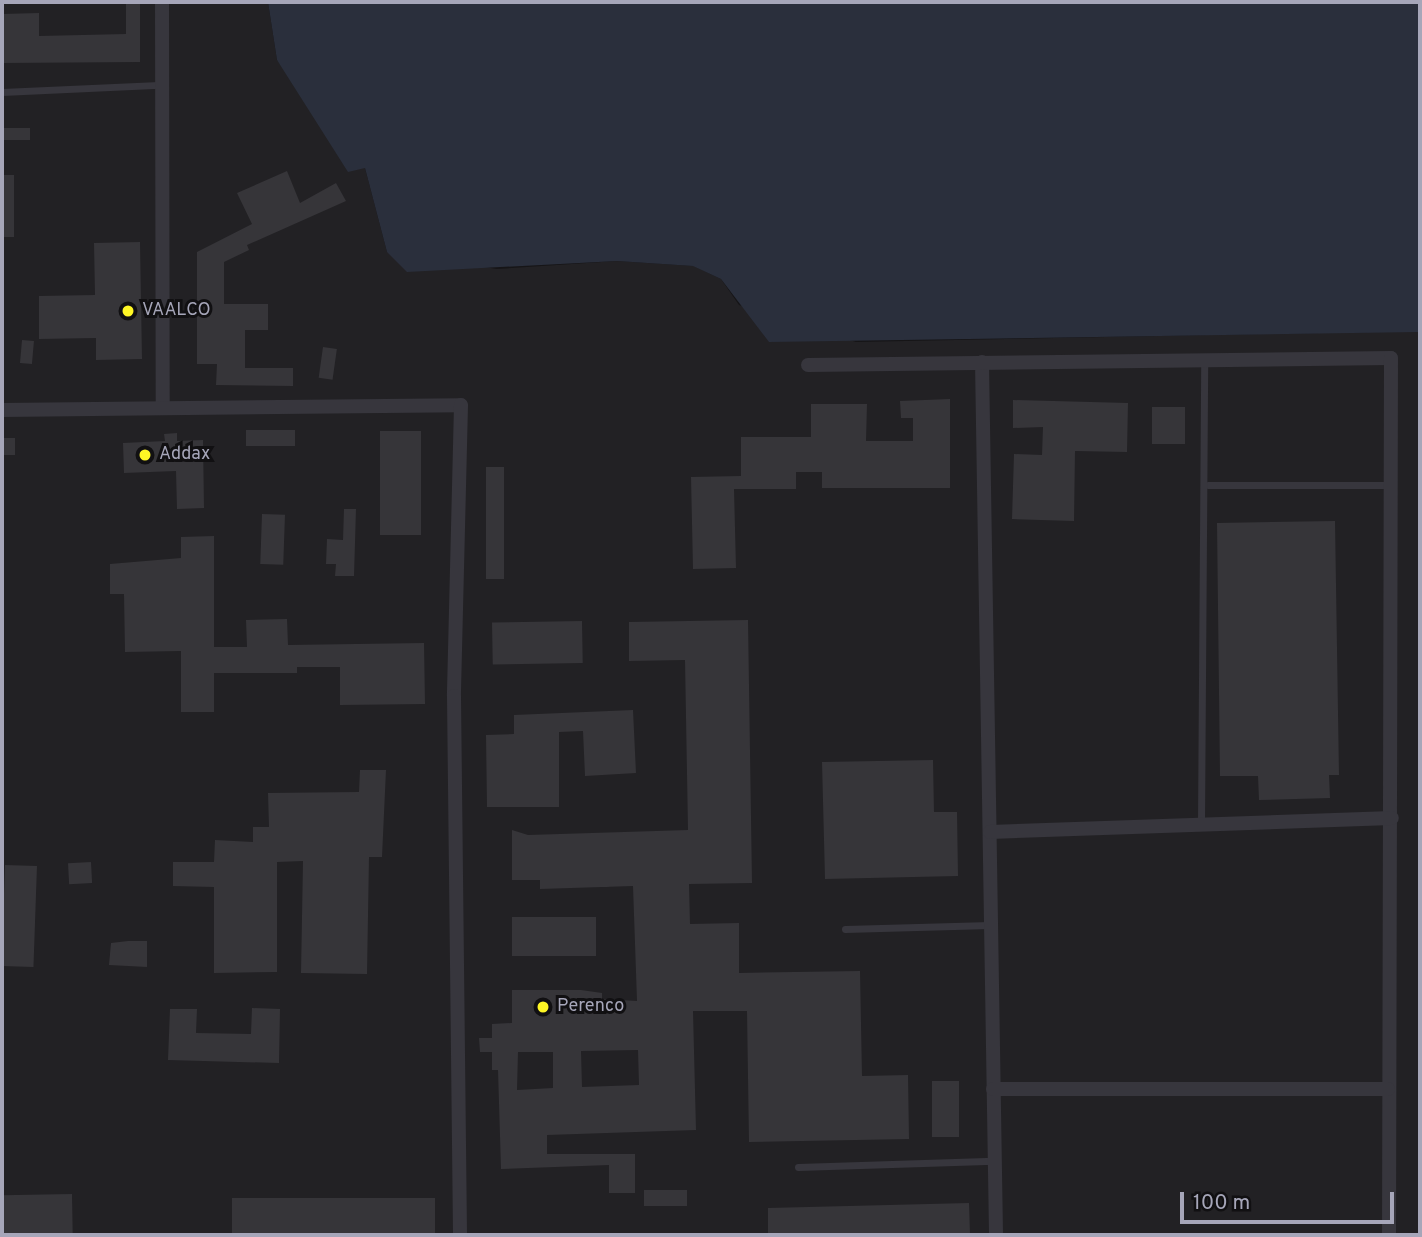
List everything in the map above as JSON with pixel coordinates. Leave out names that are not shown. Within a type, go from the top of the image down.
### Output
[{"type":"street","points":[[162,2],[159,85],[163,405]]},
{"type":"street","points":[[808,365],[1204,357],[1391,358],[1389,1235]]},
{"type":"street","points":[[982,362],[996,1235]]},
{"type":"street","points":[[2,410],[163,405],[461,405],[454,696],[460,1235]]},
{"type":"street","points":[[990,832],[1392,818]]},
{"type":"street","points":[[993,1089],[1388,1089]]},
{"type":"lane","points":[[2,92],[159,85]]},
{"type":"lane","points":[[1201,823],[1203,510],[1208,485],[1204,357]]},
{"type":"lane","points":[[1208,485],[1390,485]]},
{"type":"lane","points":[[845,929],[990,925]]},
{"type":"lane","points":[[798,1167],[993,1160]]},
{"type":"shaded area","points":[[2,2],[268,2],[277,60],[365,168],[387,252],[497,269],[617,261],[694,266],[721,279],[739,305],[856,342],[1418,331],[1419,1235],[2,1235]]},
{"type":"water","points":[[268,2],[1420,2],[1420,1235],[1418,332],[769,342],[721,279],[693,266],[617,261],[407,272],[387,252],[365,168],[348,172],[277,60]]},
{"type":"building","points":[[126,2],[140,2],[140,62],[2,63],[2,14],[39,13],[39,36],[126,34]]},
{"type":"building","points":[[2,128],[30,128],[30,140],[2,140]]},
{"type":"building","points":[[287,171],[300,203],[336,183],[346,201],[247,245],[249,250],[224,262],[224,304],[268,304],[268,330],[245,330],[245,368],[293,368],[293,386],[216,385],[217,364],[197,364],[197,252],[252,224],[237,193]]},
{"type":"building","points":[[2,175],[14,175],[14,237],[2,237]]},
{"type":"building","points":[[140,242],[142,359],[96,360],[96,338],[39,339],[39,296],[95,295],[94,243]]},
{"type":"building","points":[[22,340],[34,341],[32,364],[20,363]]},
{"type":"building","points":[[323,347],[337,349],[333,380],[319,378]]},
{"type":"building","points":[[950,399],[950,488],[822,488],[822,472],[796,472],[796,489],[734,489],[736,568],[693,569],[691,477],[741,476],[741,437],[811,437],[811,404],[867,404],[866,441],[913,441],[913,418],[901,418],[900,401]]},
{"type":"building","points":[[1013,400],[1128,403],[1127,452],[1075,451],[1074,521],[1012,519],[1014,454],[1042,455],[1043,427],[1013,428]]},
{"type":"building","points":[[1152,407],[1185,407],[1185,444],[1152,444]]},
{"type":"building","points":[[246,430],[295,430],[295,446],[246,446]]},
{"type":"building","points":[[380,431],[421,431],[421,535],[380,535]]},
{"type":"building","points":[[177,433],[177,441],[203,440],[204,508],[177,509],[176,471],[124,473],[123,443],[165,441],[164,434]]},
{"type":"building","points":[[2,438],[15,438],[15,455],[2,455]]},
{"type":"building","points":[[486,467],[504,467],[504,579],[486,579]]},
{"type":"building","points":[[344,509],[356,509],[354,576],[335,576],[336,564],[326,564],[327,539],[343,540]]},
{"type":"building","points":[[262,514],[285,515],[283,565],[260,564]]},
{"type":"building","points":[[1335,521],[1339,775],[1329,775],[1330,798],[1259,800],[1258,776],[1220,776],[1217,523]]},
{"type":"building","points":[[214,536],[214,647],[247,647],[246,620],[287,619],[288,645],[424,643],[425,704],[340,705],[340,667],[297,667],[297,673],[214,673],[214,712],[181,712],[181,651],[125,652],[124,594],[110,594],[110,564],[181,558],[181,537]]},
{"type":"building","points":[[748,620],[752,883],[689,884],[690,924],[739,923],[739,973],[860,971],[862,1076],[908,1075],[909,1139],[749,1142],[747,1011],[693,1011],[696,1130],[547,1135],[547,1154],[635,1154],[635,1193],[609,1193],[609,1165],[501,1169],[498,1070],[492,1070],[492,1052],[480,1052],[479,1038],[492,1038],[492,1024],[512,1023],[512,990],[581,990],[602,993],[602,999],[637,1001],[633,886],[540,889],[540,880],[512,880],[512,830],[528,835],[688,830],[685,660],[629,661],[629,622]],"holes":[[[638,1050],[639,1085],[582,1087],[581,1051]],[[518,1052],[553,1052],[553,1088],[517,1090]]]},
{"type":"building","points":[[582,621],[583,663],[493,665],[492,623]]},
{"type":"building","points":[[633,710],[636,773],[585,776],[583,731],[559,732],[559,807],[487,807],[486,735],[514,734],[514,715]]},
{"type":"building","points":[[933,760],[934,812],[957,812],[958,876],[825,879],[822,762]]},
{"type":"building","points":[[360,770],[386,770],[382,857],[369,857],[367,974],[301,973],[303,861],[277,862],[277,972],[214,973],[214,887],[173,886],[173,862],[214,862],[215,840],[253,842],[253,827],[269,827],[268,793],[359,792]]},
{"type":"building","points":[[91,862],[92,883],[69,884],[68,863]]},
{"type":"building","points":[[5,865],[37,866],[33,967],[2,966]]},
{"type":"building","points":[[512,917],[596,917],[596,956],[512,956]]},
{"type":"building","points":[[147,941],[147,967],[109,965],[111,943]]},
{"type":"building","points":[[252,1008],[280,1009],[279,1063],[168,1060],[170,1009],[197,1009],[196,1033],[251,1034]]},
{"type":"building","points":[[932,1081],[959,1081],[959,1137],[932,1137]]},
{"type":"building","points":[[644,1190],[687,1190],[687,1206],[644,1206]]},
{"type":"building","points":[[72,1194],[73,1233],[3,1234],[2,1195]]},
{"type":"building","points":[[232,1198],[435,1198],[435,1235],[232,1235]]},
{"type":"building","points":[[969,1203],[970,1235],[768,1235],[768,1208]]},
{"type":"place","name":"VAALCO","points":[[128,311]]},
{"type":"place","name":"Addax","points":[[145,455]]},
{"type":"place","name":"Perenco","points":[[543,1007]]}]
